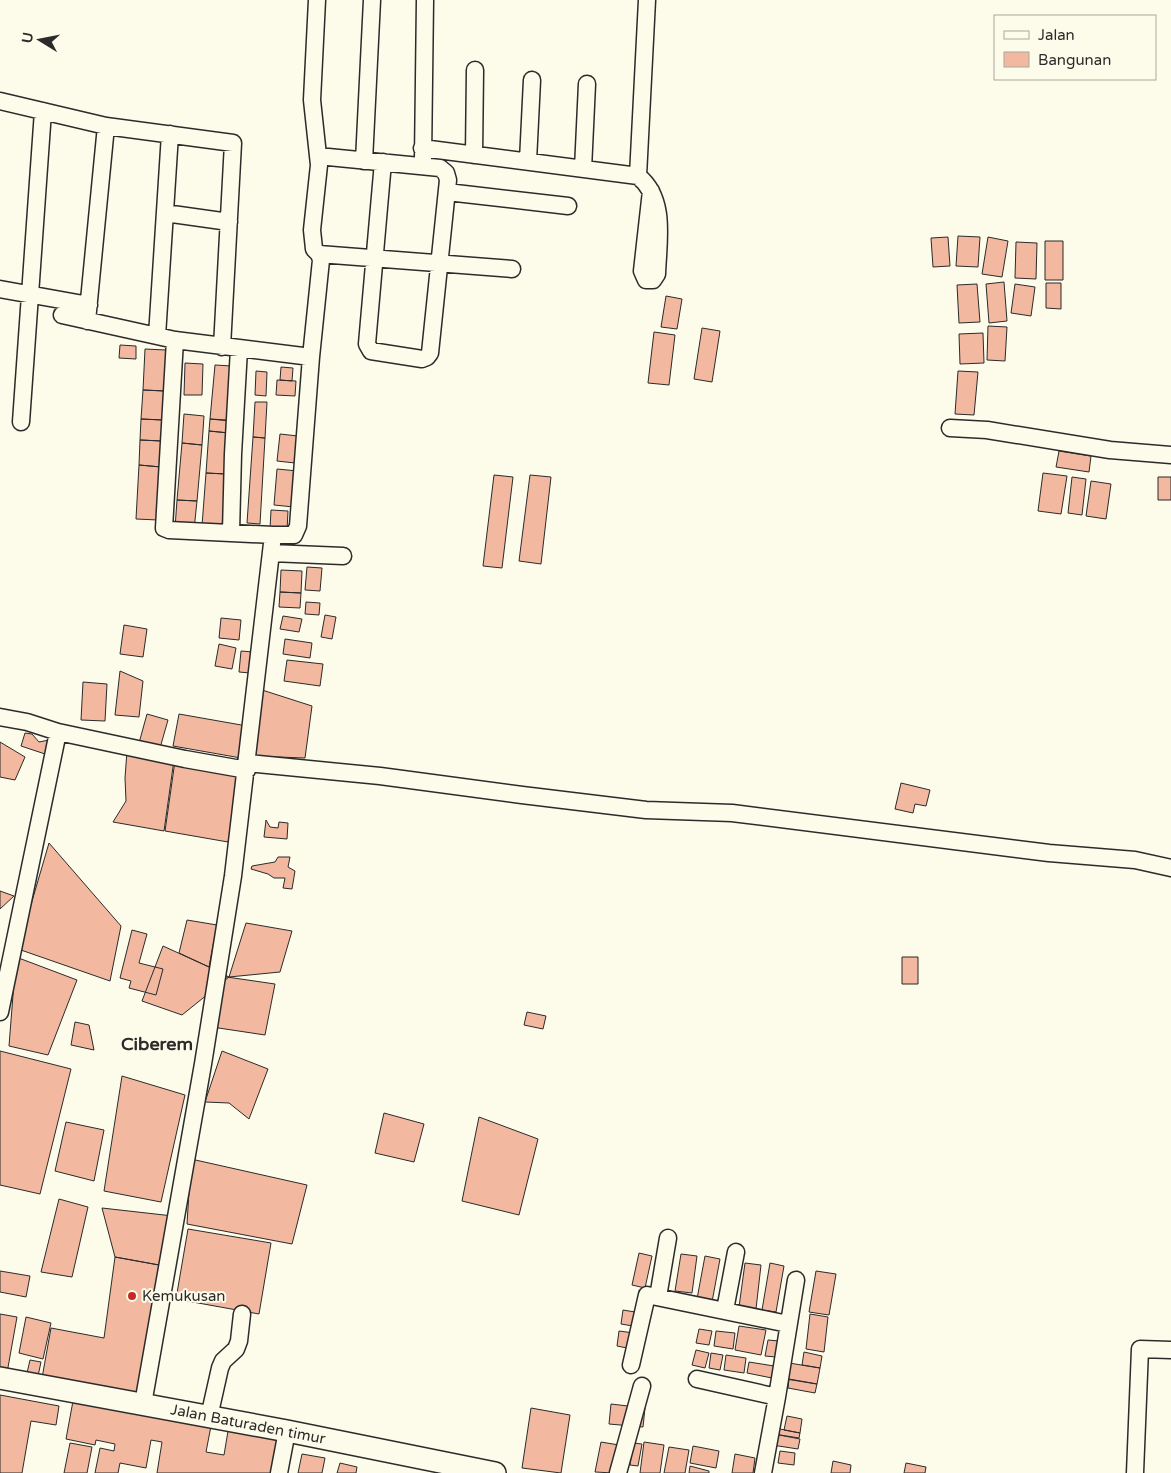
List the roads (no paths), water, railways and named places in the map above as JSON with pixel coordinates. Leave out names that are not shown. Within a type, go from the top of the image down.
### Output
[{"type":"main road","name":"Jalan Baturaden timur","points":[[0,1378],[209,1416],[494,1473]]},
{"type":"street","points":[[175,340],[164,528],[168,530],[294,535],[298,526],[311,357],[321,260],[319,254],[314,249],[312,230],[319,164],[312,100],[318,0]]},
{"type":"street","points":[[364,161],[372,0]]},
{"type":"street","points":[[423,166],[425,0]]},
{"type":"street","points":[[638,176],[647,0]]},
{"type":"street","points":[[474,155],[475,70]]},
{"type":"street","points":[[528,162],[532,80]]},
{"type":"street","points":[[582,169],[586,84]]},
{"type":"street","points":[[0,101],[106,126],[233,143],[222,347]]},
{"type":"street","points":[[21,422],[43,111]]},
{"type":"street","points":[[88,313],[106,126]]},
{"type":"street","points":[[157,336],[170,134]]},
{"type":"street","points":[[422,148],[638,176],[650,191]]},
{"type":"street","points":[[318,156],[364,161],[383,162],[440,168],[446,173],[448,180],[447,192],[430,353],[422,360],[371,351],[366,344],[383,162]]},
{"type":"street","points":[[447,192],[568,206]]},
{"type":"street","points":[[165,213],[229,222]]},
{"type":"street","points":[[319,254],[512,269]]},
{"type":"street","points":[[0,289],[29,294],[157,336],[175,340],[311,357]]},
{"type":"street","points":[[62,315],[88,313]]},
{"type":"street","points":[[231,532],[239,349]]},
{"type":"street","points":[[950,428],[987,430],[1110,450],[1171,455]]},
{"type":"street","points":[[143,1404],[233,876],[273,535]]},
{"type":"street","points":[[271,553],[344,556]]},
{"type":"street","points":[[0,717],[27,722],[58,732],[184,759],[247,767],[380,776],[646,810],[732,813],[1049,853],[1135,860],[1171,868]]},
{"type":"street","points":[[0,1012],[58,732]]},
{"type":"street","points":[[658,1297],[668,1238]]},
{"type":"street","points":[[725,1310],[736,1252]]},
{"type":"street","points":[[763,1473],[796,1280]]},
{"type":"street","points":[[631,1365],[647,1295],[788,1324]]},
{"type":"street","points":[[209,1416],[220,1368],[223,1361],[236,1349],[240,1341],[242,1314]]},
{"type":"street","points":[[1135,1473],[1140,1349],[1171,1350]]},
{"type":"street","points":[[697,1379],[777,1397]]},
{"type":"street","points":[[618,1473],[642,1386]]},
{"type":"street","points":[[279,1473],[287,1431]]},
{"type":"place","name":"Kemukusan","points":[[132,1296]]},
{"type":"district","name":"Ciberem","points":[[157,1044]]}]
